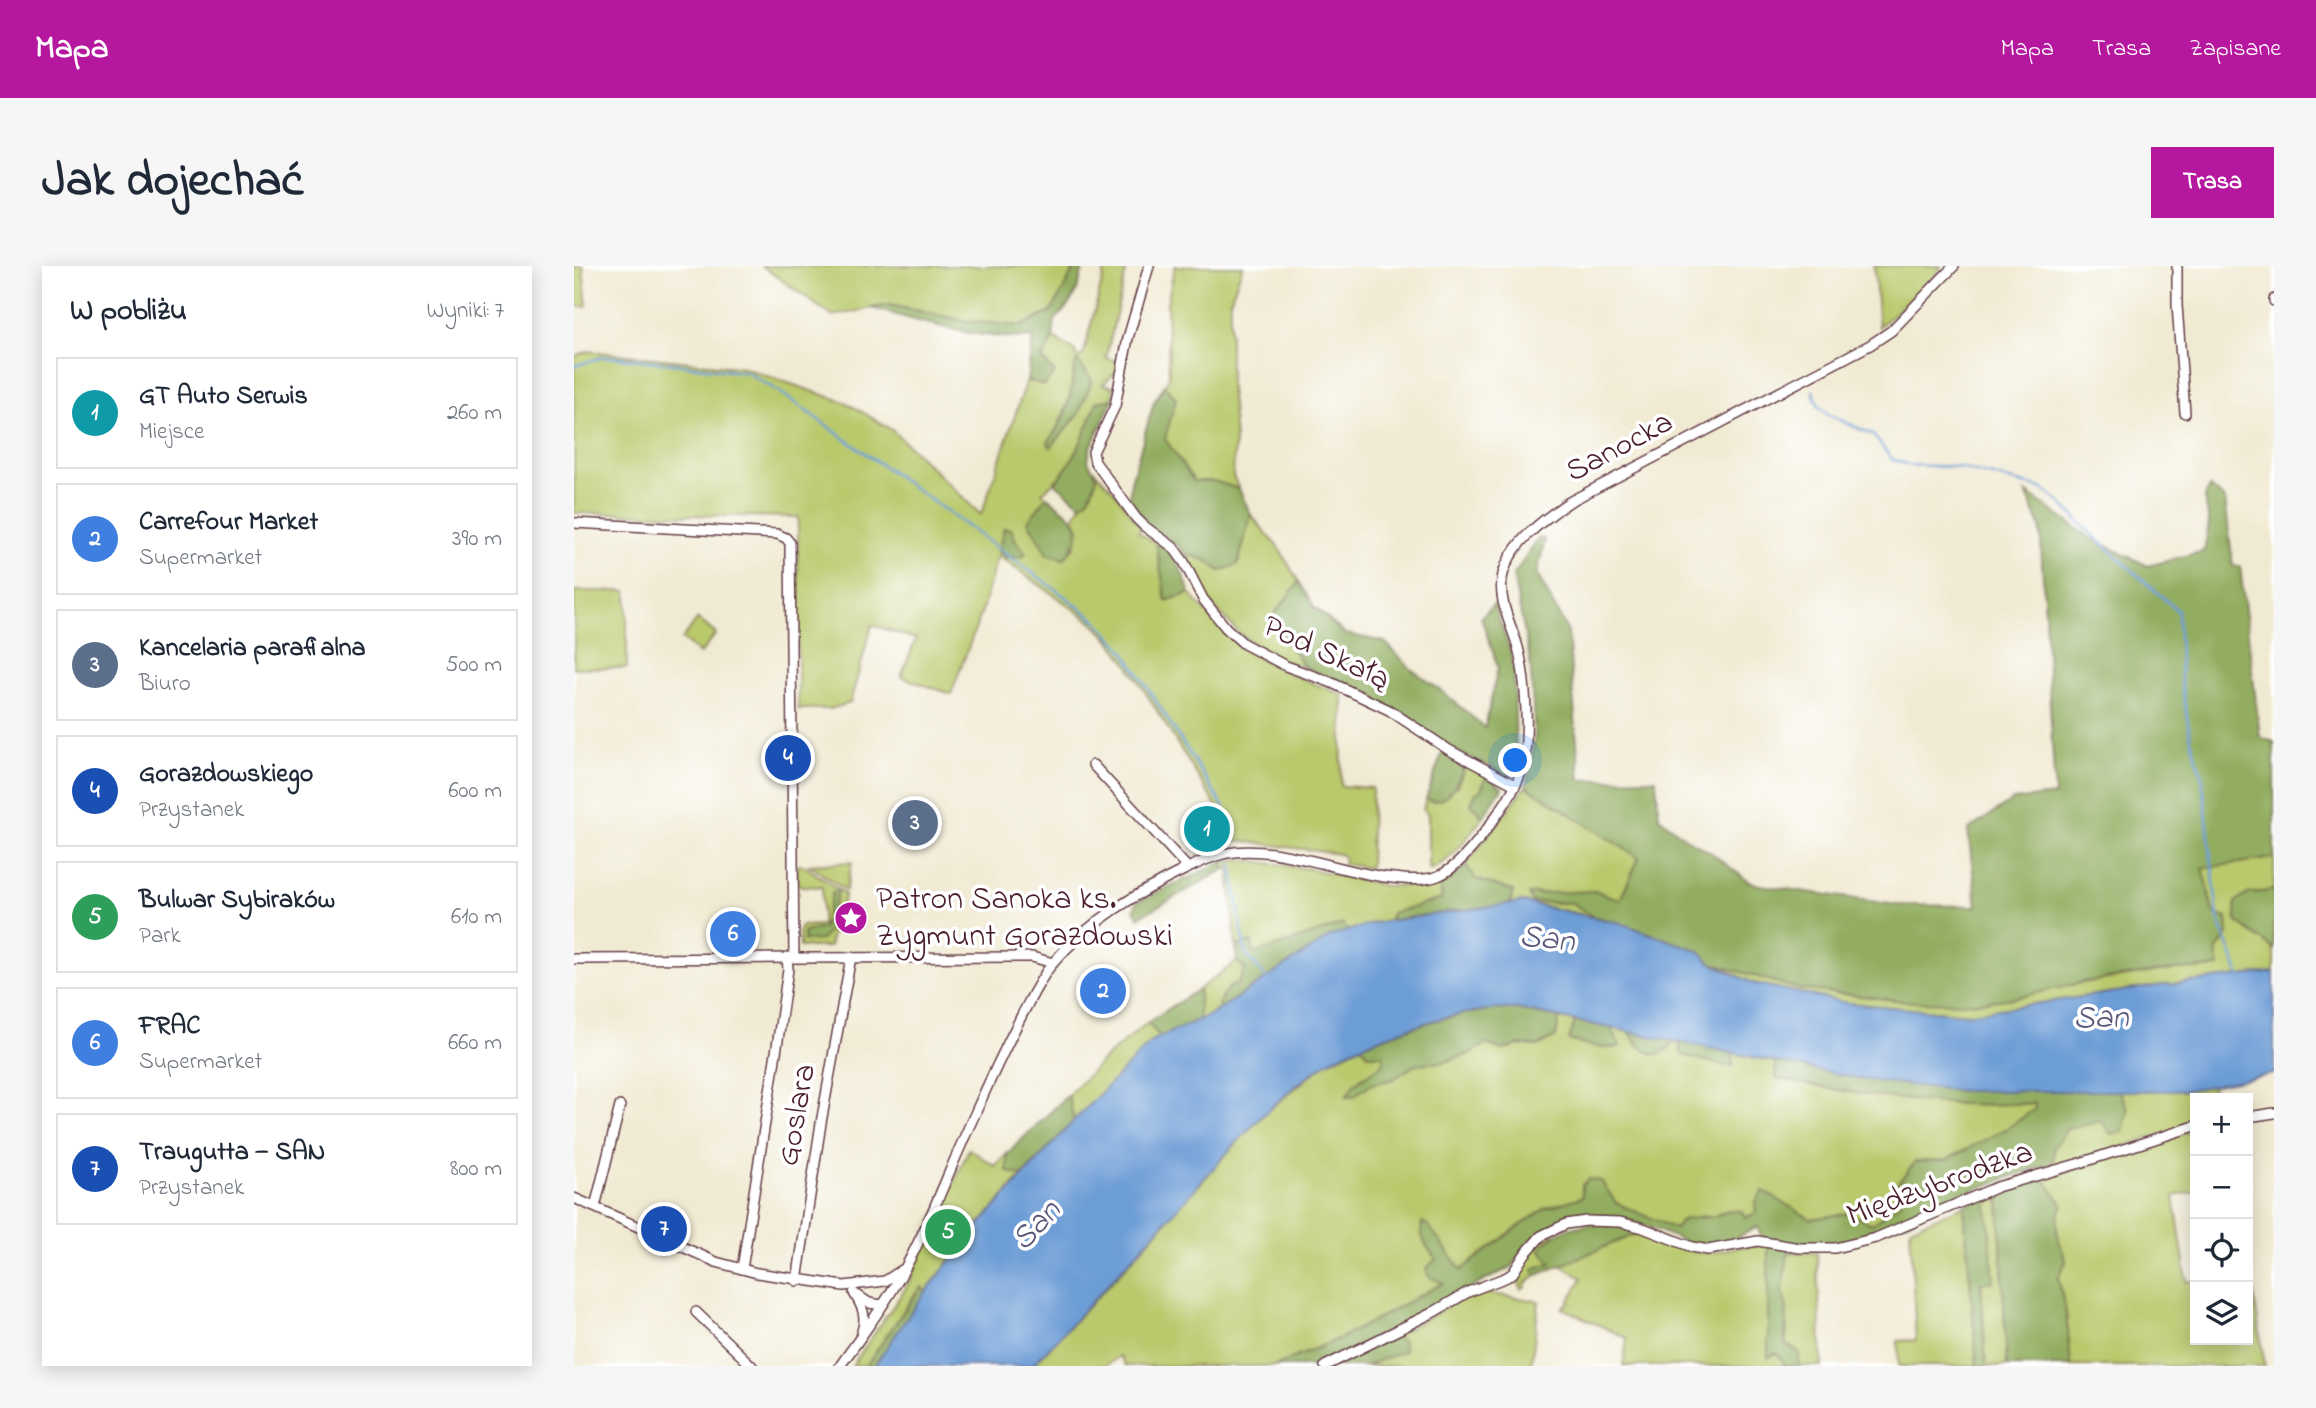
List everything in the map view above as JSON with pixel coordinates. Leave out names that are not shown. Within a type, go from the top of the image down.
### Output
[{"type":"street","name":"Pod Skałą","points":[[1149,266],[1128,338],[1115,406],[1093,452],[1095,462],[1136,518],[1173,547],[1203,599],[1226,628],[1244,644],[1286,666],[1330,682],[1388,710],[1449,750],[1516,785]]},
{"type":"street","name":"Sanocka","points":[[840,1366],[904,1269],[994,1070],[1036,989],[1053,963],[1118,906],[1188,868],[1224,853],[1254,852],[1377,876],[1418,879],[1436,877],[1453,867],[1496,817],[1516,785],[1523,765],[1523,674],[1518,647],[1504,605],[1502,583],[1506,565],[1524,541],[1538,526],[1569,502],[1870,345],[1891,331],[1954,266]]},
{"type":"street","points":[[2178,266],[2177,305],[2185,413]]},
{"type":"street","points":[[574,523],[777,534],[790,543],[791,957],[742,1269]]},
{"type":"street","points":[[1093,765],[1188,868]]},
{"type":"street","name":"Goslara","points":[[797,1281],[821,1123],[851,957]]},
{"type":"street","points":[[574,959],[1032,957],[1053,963]]},
{"type":"street","points":[[595,1208],[620,1106]]},
{"type":"street","points":[[2253,1115],[2274,1112]]},
{"type":"street","name":"Międzybrodzka","points":[[1325,1366],[1468,1292],[1507,1277],[1541,1236],[1566,1224],[1586,1221],[1620,1222],[1708,1250],[1758,1241],[1800,1248],[1835,1248],[1876,1238],[1997,1187],[2190,1128]]},
{"type":"street","points":[[574,1198],[716,1262],[797,1281],[844,1286],[867,1285],[885,1281],[904,1269]]},
{"type":"street","points":[[844,1286],[869,1304],[884,1303],[877,1289],[867,1285]]},
{"type":"street","points":[[854,1293],[864,1315],[859,1339]]},
{"type":"street","points":[[696,1312],[752,1366]]},
{"type":"green space","points":[[574,266],[583,266],[587,306],[574,307]]},
{"type":"green space","points":[[762,266],[1076,266],[1051,312],[1021,326],[967,321],[889,305],[832,316]]},
{"type":"green space","points":[[1076,266],[1083,266],[1080,282],[1071,302],[1055,320],[1053,338],[1042,359],[1055,373],[1044,385],[1027,380],[1033,337],[972,333],[871,308],[889,305],[967,321],[1021,326],[1051,312]]},
{"type":"green space","points":[[1106,266],[1127,266],[1106,358],[1120,362],[1117,371],[1103,384],[1114,387],[1113,399],[1097,402],[1077,452],[1062,474],[1042,492],[1047,497],[1029,521],[1047,554],[1074,548],[1079,529],[1074,518],[1081,505],[1089,498],[1097,478],[1092,468],[1114,491],[1142,529],[1138,532],[1156,543],[1166,601],[1190,593],[1221,629],[1243,648],[1279,668],[1343,695],[1341,786],[1372,788],[1370,868],[1343,864],[1344,857],[1340,854],[1235,840],[1225,842],[1220,812],[1110,640],[1091,621],[1001,558],[997,557],[982,611],[951,694],[901,677],[916,639],[872,625],[850,703],[830,709],[798,709],[798,517],[574,513],[574,356],[589,351],[744,368],[847,403],[892,430],[981,515],[1027,380],[1030,382],[1054,372],[1042,359],[1053,338],[1074,350],[1077,356],[1083,356]],"holes":[[[1077,361],[1092,381],[1078,415],[1051,447],[1048,443],[1067,404]]]},
{"type":"green space","points":[[1175,266],[1243,266],[1230,301],[1230,385],[1235,439],[1233,476],[1239,489],[1214,481],[1194,481],[1164,439],[1176,398],[1164,386],[1169,377],[1167,303]]},
{"type":"green space","points":[[1874,266],[1941,266],[1937,274],[1879,327]]},
{"type":"green space","points":[[1077,360],[1092,380],[1078,415],[1051,447],[1048,443],[1069,404]]},
{"type":"green space","points":[[1164,386],[1176,398],[1165,439],[1194,481],[1214,481],[1239,489],[1251,515],[1238,564],[1220,571],[1206,560],[1186,554],[1152,529],[1129,499],[1131,482],[1154,402]]},
{"type":"green space","points":[[1113,399],[1090,449],[1088,461],[1097,477],[1089,498],[1081,505],[1055,483],[1075,454],[1097,402]]},
{"type":"green space","points":[[2210,487],[2225,499],[2233,566],[2240,566],[2260,737],[2274,742],[2274,858],[2203,868],[2213,913],[2227,918],[2228,934],[2216,951],[2219,967],[2160,971],[2084,982],[2015,998],[1971,1003],[1914,1002],[1799,989],[1711,963],[1699,951],[1620,923],[1594,917],[1572,903],[1532,902],[1528,894],[1596,891],[1620,900],[1639,858],[1526,786],[1535,737],[1530,659],[1513,576],[1539,538],[1545,539],[1537,574],[1568,632],[1580,780],[1656,779],[1659,817],[1748,881],[1759,885],[1897,905],[1977,906],[1968,830],[2013,800],[2055,795],[2040,526],[2026,492],[2090,538],[2148,566],[2204,551],[2209,524],[2205,497]]},
{"type":"green space","points":[[1047,497],[1072,517],[1078,530],[1077,538],[1064,559],[1047,554],[1028,521]]},
{"type":"green space","points":[[1251,515],[1278,547],[1299,582],[1270,620],[1304,667],[1282,660],[1239,633],[1203,595],[1186,554],[1206,560],[1220,571],[1238,564]]},
{"type":"green space","points":[[1004,528],[1011,529],[1016,541],[1026,553],[1022,557],[1005,557],[998,552]]},
{"type":"green space","points":[[1156,543],[1174,558],[1190,593],[1166,601]]},
{"type":"green space","points":[[1299,582],[1314,607],[1345,634],[1385,642],[1411,669],[1485,728],[1498,667],[1481,617],[1494,604],[1511,653],[1514,671],[1516,761],[1509,776],[1456,751],[1364,694],[1304,667],[1270,620]]},
{"type":"green space","points":[[574,591],[627,591],[627,668],[574,668]]},
{"type":"green space","points":[[698,619],[716,634],[700,654],[682,639]]},
{"type":"green space","points":[[1442,753],[1466,765],[1447,796],[1434,801],[1426,799]]},
{"type":"green space","points":[[1466,765],[1487,775],[1471,804],[1483,817],[1452,855],[1428,870],[1428,814],[1423,810],[1426,799],[1433,802],[1457,786]]},
{"type":"green space","points":[[1487,775],[1502,788],[1483,817],[1471,804]]},
{"type":"green space","points":[[1526,786],[1639,858],[1620,900],[1596,891],[1532,902],[1572,903],[1594,917],[1523,902],[1510,904],[1513,891],[1475,879],[1466,865]]},
{"type":"green space","points":[[2274,858],[2274,890],[2248,894],[2235,902],[2237,922],[2274,949],[2274,972],[1966,1014],[1847,1003],[1753,983],[1711,963],[1799,989],[1914,1002],[2051,988],[2160,971],[2218,967],[2216,951],[2228,934],[2213,913],[2203,868]]},
{"type":"green space","points":[[1239,859],[1311,869],[1386,886],[1440,885],[1442,899],[1392,913],[1390,920],[1348,931],[1343,924],[1254,955],[1251,942],[1236,946],[1229,868],[1225,869],[1222,862]]},
{"type":"green space","points":[[852,862],[846,890],[809,865]]},
{"type":"green space","points":[[1222,862],[1225,869],[1139,917],[1134,910],[1137,902]]},
{"type":"green space","points":[[803,865],[845,894],[829,947],[800,947],[801,926],[822,925],[822,887],[801,886],[797,883],[796,866]]},
{"type":"green space","points":[[1466,865],[1476,879],[1513,891],[1510,904],[1390,920],[1392,913],[1442,899],[1440,885],[1449,881]]},
{"type":"green space","points":[[2274,890],[2274,949],[2237,922],[2235,902],[2248,894]]},
{"type":"green space","points":[[833,891],[838,891],[828,931],[822,940],[804,941],[804,932],[823,928]]},
{"type":"green space","points":[[1343,924],[1348,931],[1331,936],[1218,1010],[1224,993],[1239,983],[1245,969],[1237,961],[1236,946],[1252,942],[1254,954]]},
{"type":"green space","points":[[1237,961],[1245,969],[1239,983],[1221,997],[1218,1010],[1199,1020],[1199,989]]},
{"type":"green space","points":[[1199,989],[1199,1020],[1161,1037],[1147,1023]]},
{"type":"green space","points":[[1493,1009],[1517,1009],[1559,1018],[1556,1037],[1538,1046],[1517,1045],[1503,1050],[1486,1044],[1469,1054],[1444,1062],[1417,1064],[1393,1079],[1369,1085],[1354,1096],[1347,1096],[1354,1084],[1384,1063],[1383,1055],[1369,1055],[1361,1046],[1426,1023]]},
{"type":"green space","points":[[1559,1018],[1575,1021],[1569,1040],[1594,1046],[1619,1046],[1611,1028],[1630,1032],[1637,1045],[1669,1048],[1673,1041],[1679,1042],[1683,1055],[1733,1066],[1732,1053],[1775,1062],[1776,1078],[1905,1100],[1971,1104],[2036,1103],[2035,1109],[2007,1129],[1946,1160],[1915,1162],[1903,1201],[1872,1224],[1849,1213],[1811,1219],[1756,1213],[1744,1218],[1728,1210],[1712,1217],[1699,1216],[1676,1230],[1616,1203],[1601,1181],[1582,1197],[1546,1208],[1461,1270],[1428,1225],[1444,1283],[1345,1336],[1275,1366],[1126,1366],[1120,1356],[1105,1366],[1032,1366],[1121,1272],[1257,1120],[1326,1063],[1361,1046],[1369,1055],[1383,1055],[1384,1063],[1354,1084],[1347,1095],[1354,1096],[1369,1085],[1393,1079],[1417,1064],[1444,1062],[1469,1054],[1486,1044],[1503,1050],[1517,1045],[1538,1046],[1556,1037]]},
{"type":"green space","points":[[1575,1021],[1611,1028],[1620,1046],[1602,1047],[1569,1040]]},
{"type":"green space","points":[[1147,1023],[1161,1037],[1153,1040],[1074,1121],[1068,1095],[1107,1056]]},
{"type":"green space","points":[[1630,1032],[1673,1041],[1662,1053],[1650,1053],[1639,1045]]},
{"type":"green space","points":[[1679,1042],[1732,1053],[1733,1066],[1682,1055]]},
{"type":"green space","points":[[1775,1062],[1867,1080],[1963,1091],[2120,1091],[2128,1110],[2123,1132],[2111,1134],[2101,1121],[2067,1129],[2054,1147],[2053,1162],[1967,1192],[1905,1223],[1832,1245],[1805,1246],[1762,1238],[1757,1227],[1724,1244],[1699,1247],[1627,1220],[1601,1216],[1571,1219],[1556,1224],[1531,1240],[1513,1266],[1356,1347],[1313,1366],[1275,1366],[1345,1336],[1443,1283],[1429,1277],[1426,1269],[1436,1259],[1423,1238],[1422,1222],[1428,1225],[1461,1270],[1546,1208],[1582,1197],[1582,1185],[1588,1179],[1601,1181],[1616,1203],[1676,1229],[1680,1221],[1731,1211],[1742,1211],[1745,1218],[1756,1213],[1755,1203],[1763,1191],[1811,1219],[1849,1213],[1872,1224],[1902,1201],[1897,1184],[1915,1162],[1946,1160],[2006,1129],[2035,1109],[2035,1103],[1970,1104],[1905,1100],[1840,1090],[1776,1078]]},
{"type":"green space","points":[[2213,1085],[2212,1093],[2190,1093],[2190,1126],[2059,1165],[2017,1174],[2053,1162],[2054,1147],[2066,1129],[2102,1121],[2128,1110],[2120,1091],[2184,1091]]},
{"type":"green space","points":[[1068,1095],[1074,1121],[1022,1176],[1007,1171],[1007,1154]]},
{"type":"green space","points":[[2190,1132],[2190,1193],[2174,1196],[2187,1282],[2190,1282],[2190,1345],[2253,1345],[2253,1292],[2265,1366],[2071,1366],[2066,1312],[2058,1278],[2066,1261],[2057,1226],[2063,1205],[2044,1179]]},
{"type":"green space","points":[[969,1149],[995,1166],[1007,1154],[1007,1171],[1022,1176],[925,1292],[922,1287],[915,1294],[866,1366],[852,1366],[907,1286]]},
{"type":"green space","points":[[2044,1179],[2063,1205],[2057,1226],[2066,1261],[2058,1278],[2066,1312],[2071,1366],[2007,1366],[1999,1200],[2002,1189]]},
{"type":"green space","points":[[2002,1189],[1999,1200],[2007,1366],[1986,1366],[1981,1282],[1994,1281],[1986,1196]]},
{"type":"green space","points":[[1986,1196],[1994,1281],[1981,1283],[1986,1366],[1977,1366],[1964,1206]]},
{"type":"green space","points":[[1964,1206],[1977,1366],[1899,1366],[1898,1341],[1916,1340],[1910,1228]]},
{"type":"green space","points":[[1600,1223],[1640,1232],[1535,1276],[1533,1269],[1551,1263],[1540,1249],[1553,1236],[1574,1227]]},
{"type":"green space","points":[[1640,1232],[1695,1252],[1711,1253],[1768,1244],[1768,1356],[1777,1353],[1786,1366],[1623,1366],[1627,1338],[1562,1308],[1568,1303],[1582,1278],[1561,1265]]},
{"type":"green space","points":[[1554,1233],[1551,1263],[1534,1269],[1535,1276],[1521,1289],[1519,1281],[1523,1265],[1540,1243]]},
{"type":"green space","points":[[1768,1244],[1794,1252],[1788,1254],[1782,1292],[1787,1308],[1785,1344],[1799,1352],[1799,1366],[1786,1366],[1777,1353],[1768,1357]]},
{"type":"green space","points":[[1817,1253],[1822,1366],[1799,1366],[1799,1352],[1785,1344],[1787,1330],[1782,1292],[1788,1254]]},
{"type":"green space","points":[[921,1287],[925,1292],[874,1366],[866,1366]]},
{"type":"green space","points":[[1478,1292],[1539,1301],[1531,1366],[1365,1366],[1404,1351],[1395,1336]]},
{"type":"green space","points":[[1395,1336],[1403,1342],[1404,1351],[1365,1366],[1332,1366]]},
{"type":"water","name":"San","points":[[1523,902],[1620,923],[1699,951],[1711,963],[1753,983],[1847,1003],[1966,1014],[2274,972],[2274,1074],[2184,1091],[1963,1091],[1867,1080],[1517,1009],[1462,1014],[1408,1028],[1373,1041],[1336,1057],[1304,1079],[1246,1132],[1032,1366],[874,1366],[920,1299],[978,1226],[1079,1115],[1153,1040],[1212,1014],[1331,936],[1373,923]]},
{"type":"waterway","points":[[574,366],[602,357],[615,357],[748,373],[784,395],[1055,589],[1097,621],[1124,651],[1223,806],[1229,844]]},
{"type":"waterway","points":[[1813,391],[1819,407],[1829,415],[1873,435],[1892,459],[1909,465],[1956,467],[2041,488],[2060,502],[2086,529],[2178,611],[2181,682],[2191,740],[2202,776],[2218,918],[2241,979]]},
{"type":"waterway","points":[[1231,861],[1245,951],[1267,979]]},
{"type":"place","name":"Gorazdowskiego","points":[[788,758]]},
{"type":"place","name":"Kancelaria parafialna","points":[[915,823]]},
{"type":"place","name":"GT Auto Serwis","points":[[1207,829]]},
{"type":"place","name":"Patron Sanoka ks. Zygmunt Gorazdowski","points":[[851,918]]},
{"type":"place","name":"FRAC","points":[[733,934]]},
{"type":"place","name":"Carrefour Market","points":[[1103,991]]},
{"type":"place","name":"Traugutta — SAN","points":[[664,1229]]},
{"type":"place","name":"Bulwar Sybiraków","points":[[948,1232]]}]
